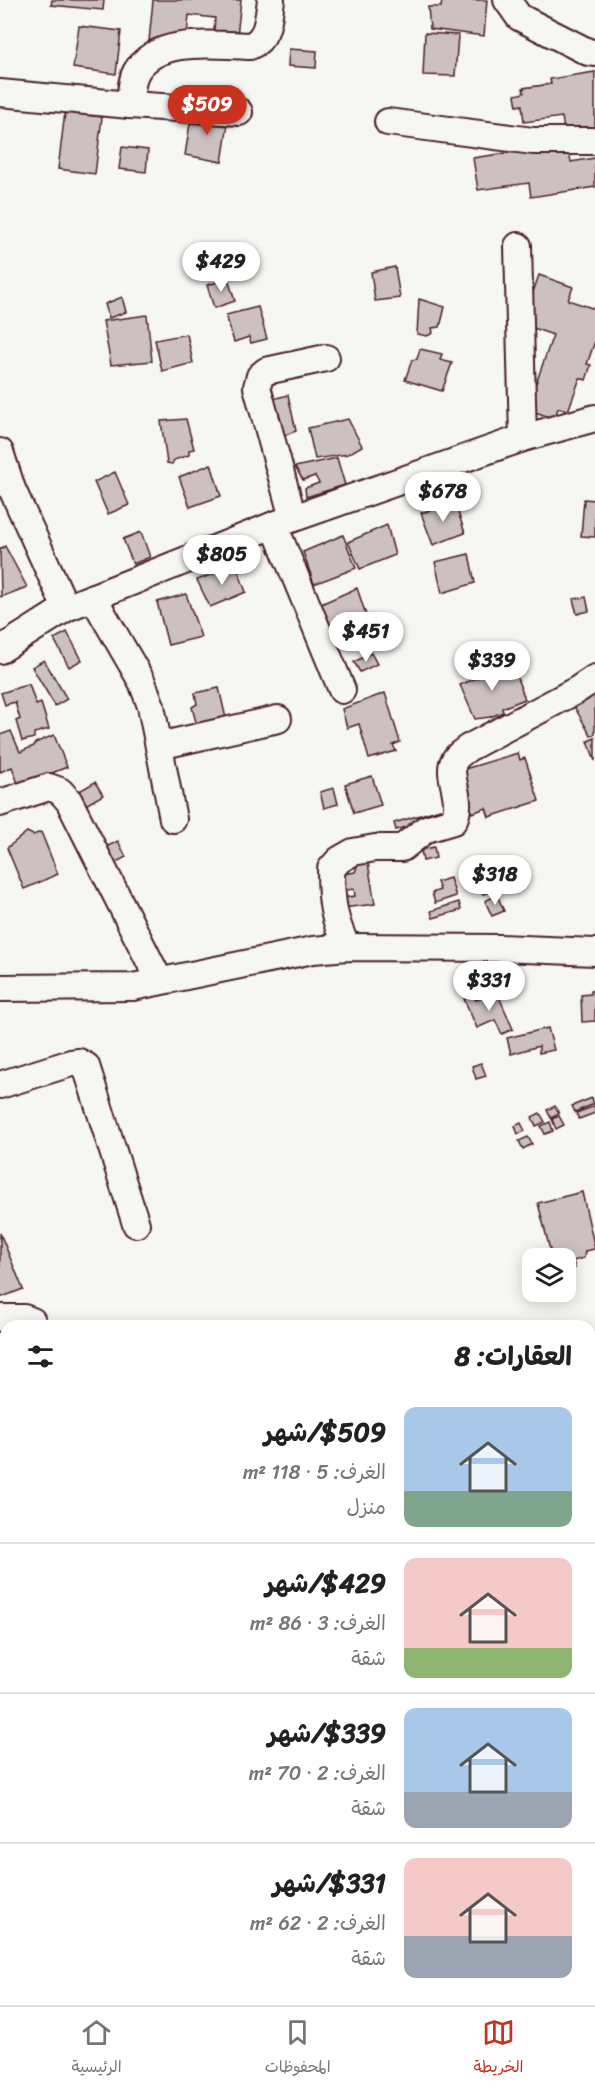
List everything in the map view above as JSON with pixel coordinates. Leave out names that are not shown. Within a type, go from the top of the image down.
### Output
[{"type":"street","points":[[130,105],[134,75],[143,63],[162,52],[179,46],[250,46],[262,39],[271,0]]},
{"type":"street","points":[[507,0],[519,17],[588,52],[595,53]]},
{"type":"street","points":[[0,93],[239,112]]},
{"type":"street","points":[[388,122],[533,141],[595,141]]},
{"type":"street","points":[[518,246],[523,438]]},
{"type":"street","points":[[326,358],[266,371],[260,376],[257,387],[283,522],[342,690]]},
{"type":"street","points":[[0,650],[66,608],[283,522],[523,438],[595,417]]},
{"type":"street","points":[[0,452],[12,489],[66,608]]},
{"type":"street","points":[[93,597],[142,682],[151,705],[173,819]]},
{"type":"street","points":[[347,947],[336,924],[331,898],[331,869],[339,860],[352,852],[375,848],[402,848],[426,829],[453,821],[458,807],[452,766],[455,758],[468,748],[577,690],[595,678]]},
{"type":"street","points":[[159,746],[278,719]]},
{"type":"street","points":[[0,803],[49,787],[60,791],[69,801],[159,980]]},
{"type":"street","points":[[0,988],[21,986],[133,987],[313,950],[347,947],[500,948],[595,952]]},
{"type":"street","points":[[0,1085],[71,1063],[79,1062],[86,1066],[136,1224]]},
{"type":"street","points":[[0,1318],[28,1320]]},
{"type":"building","points":[[52,0],[104,0],[103,10],[51,5]]},
{"type":"building","points":[[153,0],[241,0],[236,45],[213,42],[215,18],[189,15],[186,45],[149,41]]},
{"type":"building","points":[[442,0],[487,0],[484,36],[430,29],[428,7],[441,7]]},
{"type":"building","points":[[79,26],[121,31],[116,74],[73,68]]},
{"type":"building","points":[[425,33],[458,35],[455,76],[423,75]]},
{"type":"building","points":[[289,49],[317,51],[316,68],[288,66]]},
{"type":"building","points":[[595,72],[595,133],[565,137],[562,117],[524,122],[522,105],[517,106],[515,95],[524,93],[523,88],[551,84],[550,79]]},
{"type":"building","points":[[192,111],[229,117],[222,162],[185,155]]},
{"type":"building","points":[[65,112],[102,117],[95,174],[58,169]]},
{"type":"building","points":[[568,144],[571,162],[595,158],[595,187],[531,197],[529,183],[478,190],[473,158]]},
{"type":"building","points":[[122,147],[148,150],[146,172],[119,169]]},
{"type":"building","points":[[395,267],[400,298],[375,301],[371,272]]},
{"type":"building","points":[[539,275],[573,287],[568,300],[595,309],[595,341],[587,364],[591,365],[586,380],[580,378],[568,411],[558,408],[555,419],[527,409],[553,335],[522,324]]},
{"type":"building","points":[[228,279],[235,301],[214,308],[207,285]]},
{"type":"building","points":[[122,297],[126,312],[109,318],[105,304]]},
{"type":"building","points":[[419,299],[445,307],[440,327],[432,328],[433,333],[427,336],[417,334]]},
{"type":"building","points":[[258,307],[267,339],[251,343],[249,337],[234,342],[226,315]]},
{"type":"building","points":[[147,315],[152,361],[111,365],[103,321]]},
{"type":"building","points":[[187,334],[193,363],[162,371],[155,340]]},
{"type":"building","points":[[420,349],[442,354],[440,360],[452,363],[442,391],[405,380],[412,360],[417,359]]},
{"type":"building","points":[[288,395],[296,431],[277,438],[269,400]]},
{"type":"building","points":[[186,419],[194,449],[189,450],[189,455],[174,460],[172,464],[167,463],[161,421]]},
{"type":"building","points":[[348,419],[362,446],[348,454],[315,459],[308,428]]},
{"type":"building","points":[[337,458],[345,485],[306,497],[305,488],[319,483],[315,476],[303,480],[295,467]]},
{"type":"building","points":[[211,464],[221,496],[190,507],[179,477]]},
{"type":"building","points":[[115,472],[129,505],[108,514],[94,482]]},
{"type":"building","points":[[584,499],[595,500],[595,537],[581,536]]},
{"type":"building","points":[[455,503],[465,533],[433,545],[421,513]]},
{"type":"building","points":[[387,525],[395,555],[360,569],[348,542]]},
{"type":"building","points":[[141,532],[150,557],[133,564],[123,539]]},
{"type":"building","points":[[343,535],[356,568],[314,584],[303,552]]},
{"type":"building","points":[[5,546],[27,587],[1,597],[0,549]]},
{"type":"building","points":[[469,554],[475,583],[442,593],[435,562]]},
{"type":"building","points":[[236,565],[246,592],[210,607],[197,580]]},
{"type":"building","points":[[357,588],[370,627],[336,640],[321,604]]},
{"type":"building","points":[[186,594],[201,637],[168,645],[157,602]]},
{"type":"building","points":[[586,597],[589,611],[577,614],[573,599]]},
{"type":"building","points":[[67,632],[82,660],[69,667],[54,639]]},
{"type":"building","points":[[371,653],[377,664],[360,672],[354,662]]},
{"type":"building","points":[[44,660],[67,699],[55,706],[32,667]]},
{"type":"building","points":[[502,663],[506,673],[514,670],[525,699],[502,708],[503,712],[475,719],[460,685],[486,674],[485,669]]},
{"type":"building","points":[[29,684],[36,705],[41,703],[49,729],[34,733],[34,738],[22,741],[16,721],[20,719],[15,702],[5,705],[1,693]]},
{"type":"building","points":[[595,685],[595,734],[591,736],[570,699]]},
{"type":"building","points":[[219,688],[227,723],[198,730],[192,707],[197,704],[195,693]]},
{"type":"building","points":[[385,693],[400,742],[393,745],[396,751],[369,759],[359,724],[347,728],[342,709]]},
{"type":"building","points":[[11,731],[20,752],[54,735],[67,767],[19,786],[12,767],[0,772],[0,735]]},
{"type":"building","points":[[595,738],[595,761],[588,741]]},
{"type":"building","points":[[518,753],[520,760],[525,758],[539,801],[489,817],[486,808],[472,813],[458,771]]},
{"type":"building","points":[[372,776],[381,805],[354,813],[345,784]]},
{"type":"building","points":[[95,782],[103,795],[84,806],[76,793]]},
{"type":"building","points":[[334,788],[338,804],[324,808],[320,792]]},
{"type":"building","points":[[440,809],[442,816],[396,830],[394,823]]},
{"type":"building","points":[[27,832],[33,835],[41,832],[58,874],[24,889],[7,848]]},
{"type":"building","points":[[118,841],[126,857],[111,865],[102,849]]},
{"type":"building","points":[[434,847],[436,858],[423,861],[421,850]]},
{"type":"building","points":[[368,863],[375,904],[343,908],[342,898],[355,896],[354,889],[340,891],[337,875],[355,872],[358,864]]},
{"type":"building","points":[[489,866],[498,889],[483,894],[475,872]]},
{"type":"building","points":[[450,878],[456,896],[435,903],[432,893],[440,890],[437,882]]},
{"type":"building","points":[[497,895],[504,911],[492,916],[485,901]]},
{"type":"building","points":[[459,902],[461,910],[433,918],[431,911]]},
{"type":"building","points":[[595,990],[595,1021],[582,1022],[581,995],[591,994],[591,991]]},
{"type":"building","points":[[497,992],[513,1029],[502,1034],[495,1020],[477,1028],[464,999],[473,995],[476,1000]]},
{"type":"building","points":[[548,1028],[554,1050],[539,1053],[539,1046],[511,1054],[507,1038]]},
{"type":"building","points":[[481,1063],[486,1076],[476,1079],[472,1066]]},
{"type":"building","points":[[592,1098],[594,1104],[575,1112],[572,1106]]},
{"type":"building","points":[[555,1106],[559,1114],[551,1118],[547,1110]]},
{"type":"building","points":[[595,1106],[595,1113],[579,1119],[576,1113]]},
{"type":"building","points":[[540,1113],[545,1122],[536,1126],[532,1117]]},
{"type":"building","points":[[559,1116],[564,1125],[556,1129],[552,1119]]},
{"type":"building","points":[[550,1122],[553,1131],[545,1134],[541,1126]]},
{"type":"building","points":[[521,1123],[525,1131],[518,1134],[515,1126]]},
{"type":"building","points":[[528,1137],[532,1144],[523,1149],[519,1141]]},
{"type":"building","points":[[582,1192],[595,1249],[585,1251],[584,1258],[576,1260],[576,1248],[549,1248],[538,1203]]},
{"type":"building","points":[[0,1233],[23,1289],[0,1298]]}]
